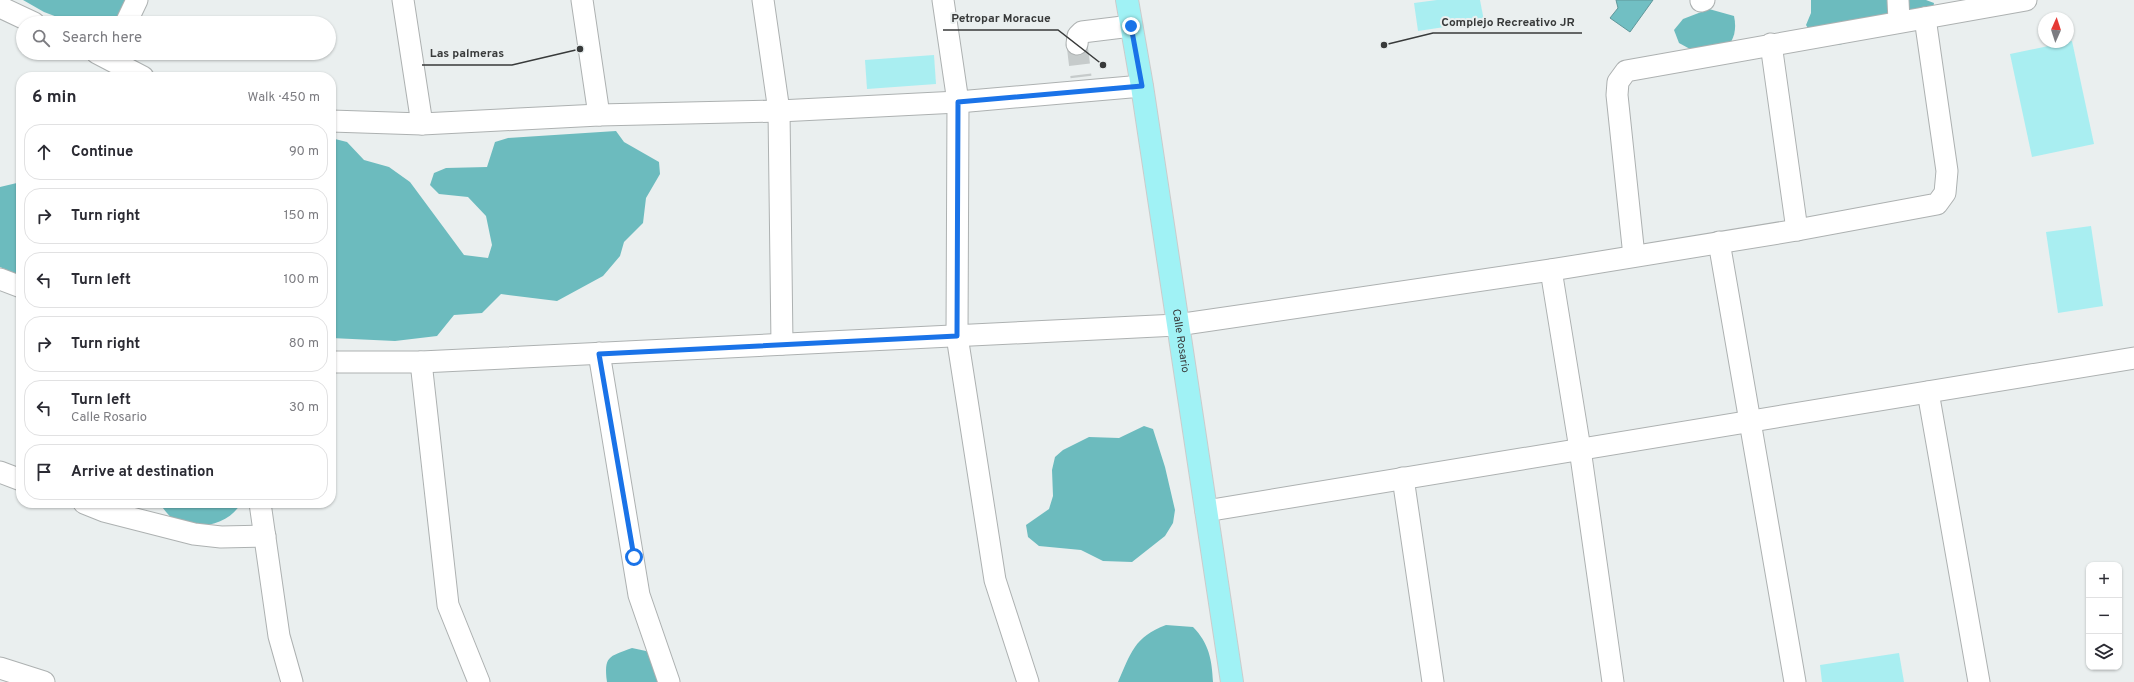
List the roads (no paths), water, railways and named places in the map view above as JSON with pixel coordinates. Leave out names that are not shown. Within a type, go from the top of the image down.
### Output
[{"type":"main road","name":"Calle Rosario","points":[[1127,0],[1142,86],[1232,682]]},
{"type":"street","points":[[129,16],[137,0]]},
{"type":"street","points":[[403,0],[422,124]]},
{"type":"street","points":[[582,0],[599,115]]},
{"type":"street","points":[[763,0],[779,111],[782,344]]},
{"type":"street","points":[[943,0],[958,102],[957,336],[995,580],[1028,682]]},
{"type":"street","points":[[1898,0],[1900,22]]},
{"type":"street","points":[[1634,256],[1617,95],[1618,82],[1626,71],[1771,44],[2026,0]]},
{"type":"street","points":[[0,7],[19,16]]},
{"type":"street","points":[[336,362],[421,362],[1177,325],[1551,270],[1797,230],[1937,204],[1945,193],[1947,171],[1925,18]]},
{"type":"street","points":[[1077,44],[1078,36],[1082,32],[1131,26]]},
{"type":"street","points":[[1771,44],[1797,230]]},
{"type":"street","points":[[113,60],[134,72]]},
{"type":"street","points":[[336,121],[422,124],[599,115],[779,111],[958,102],[1082,85],[1142,86]]},
{"type":"street","points":[[1719,242],[1795,682]]},
{"type":"street","points":[[1551,270],[1580,449],[1613,682]]},
{"type":"street","points":[[0,279],[16,285]]},
{"type":"street","points":[[599,354],[640,595],[669,682]]},
{"type":"street","points":[[1206,511],[1750,420],[2134,358]]},
{"type":"street","points":[[421,362],[448,605],[479,682]]},
{"type":"street","points":[[1928,392],[1979,682]]},
{"type":"street","points":[[0,472],[16,478]]},
{"type":"street","points":[[1403,478],[1433,682]]},
{"type":"street","points":[[96,508],[194,534],[221,537],[264,536]]},
{"type":"street","points":[[261,508],[279,636],[292,682]]},
{"type":"street","points":[[0,668],[44,682]]},
{"type":"tunnel","points":[[1077,44],[1081,77]]},
{"type":"place","name":"Complejo Recreativo JR","points":[[1384,45]]},
{"type":"place","name":"Las palmeras","points":[[580,49]]},
{"type":"place","name":"Petropar Moracue","points":[[1103,65]]}]
